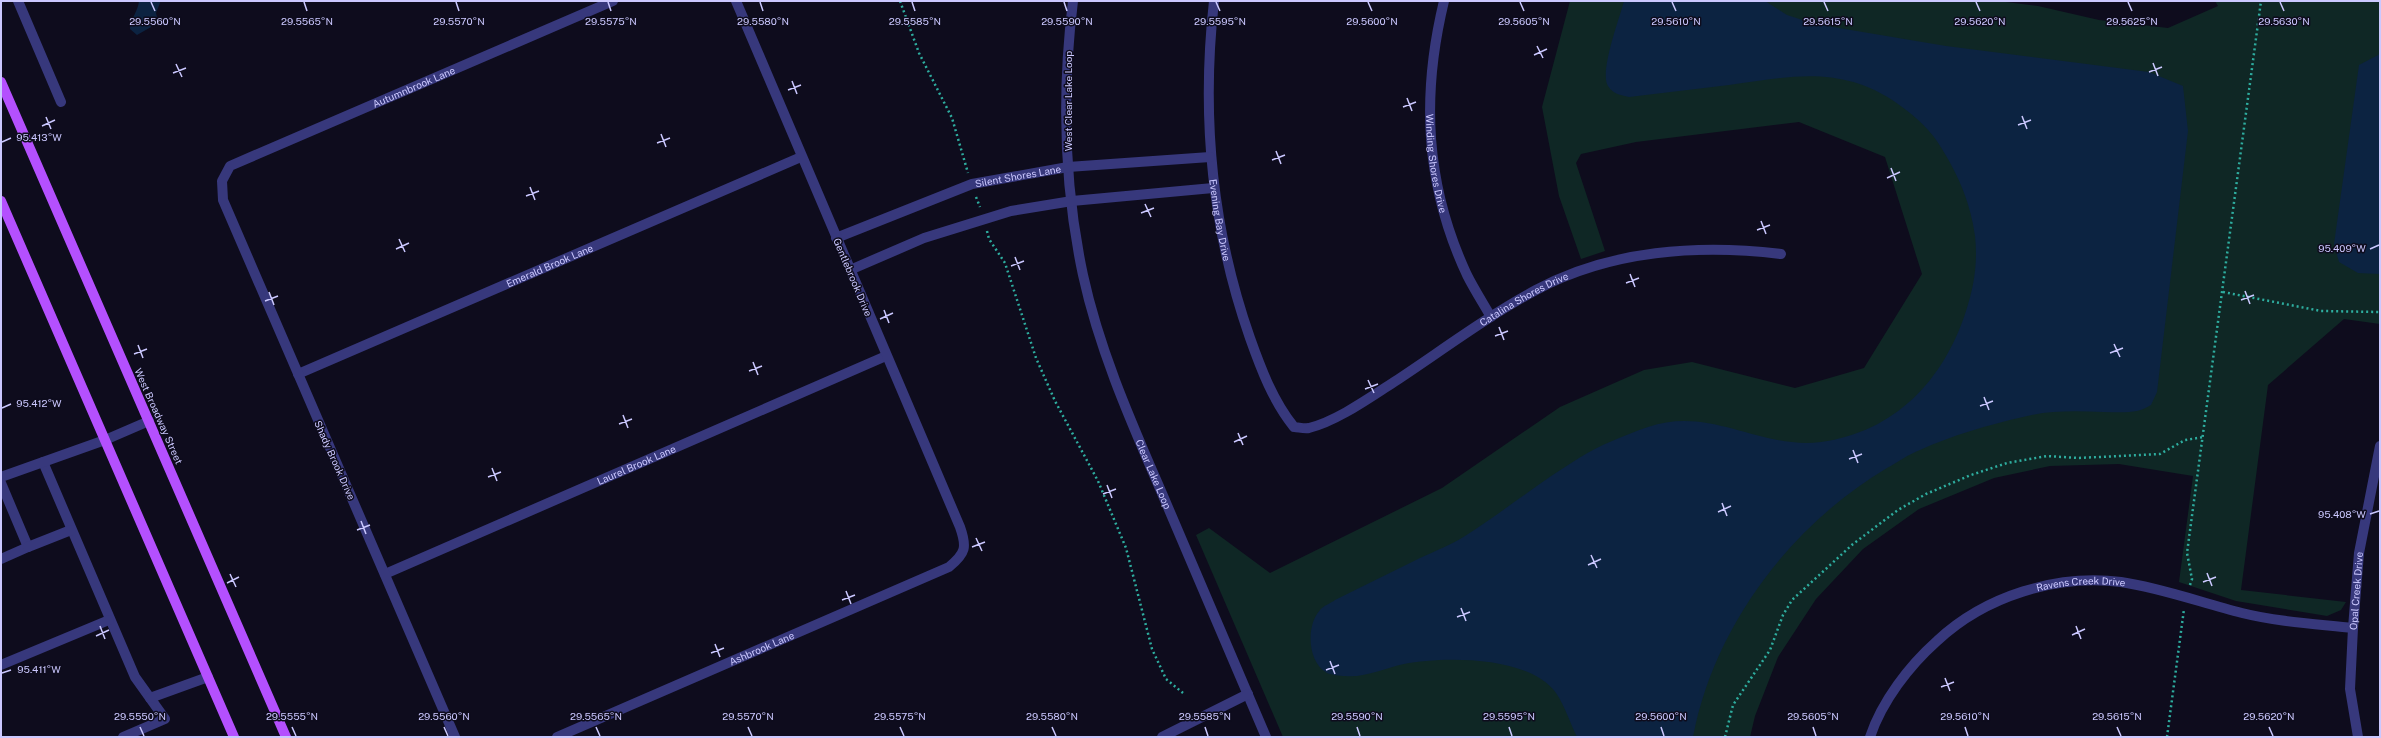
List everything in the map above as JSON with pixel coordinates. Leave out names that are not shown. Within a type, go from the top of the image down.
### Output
[{"type":"main road","name":"West Broadway Street","points":[[1,82],[286,737]]},
{"type":"main road","points":[[1,200],[234,737]]},
{"type":"street","points":[[18,1],[61,102]]},
{"type":"street","name":"Autumnbrook Lane","points":[[222,181],[230,166],[613,1]]},
{"type":"street","name":"Gentlebrook Drive","points":[[736,1],[801,157],[960,527],[965,542],[963,553]]},
{"type":"street","name":"West Clear Lake Loop","points":[[1072,1],[1066,81],[1068,167],[1072,201]]},
{"type":"street","name":"Evening Bay Drive","points":[[1214,1],[1207,90],[1213,188],[1224,248],[1241,311],[1260,366],[1282,412],[1294,427]]},
{"type":"street","name":"Winding Shores Drive","points":[[1444,1],[1437,32],[1430,81],[1429,130],[1437,186],[1450,235],[1467,275],[1491,317]]},
{"type":"street","name":"Emerald Brook Lane","points":[[298,374],[801,157]]},
{"type":"street","name":"Silent Shores Lane","points":[[836,238],[972,184],[1068,167],[1210,157]]},
{"type":"street","name":"Shady Brook Drive","points":[[222,181],[223,200],[454,737]]},
{"type":"street","points":[[850,270],[924,238],[1011,211],[1072,201],[1213,188]]},
{"type":"street","name":"Clear Lake Loop","points":[[1072,201],[1083,275],[1103,345],[1130,420],[1266,737]]},
{"type":"street","name":"Catalina Shores Drive","points":[[1294,427],[1308,428],[1356,407],[1491,317],[1536,290],[1566,276],[1604,264],[1640,256],[1694,249],[1737,249],[1780,254]]},
{"type":"street","name":"Laurel Brook Lane","points":[[385,574],[886,356]]},
{"type":"street","points":[[1,478],[105,440],[148,421]]},
{"type":"street","name":"Opal Creek Drive","points":[[2358,737],[2350,689],[2353,628],[2359,553],[2379,446]]},
{"type":"street","points":[[43,462],[109,620],[135,677],[165,719],[123,737]]},
{"type":"street","points":[[1,484],[28,547]]},
{"type":"street","points":[[1,559],[71,530]]},
{"type":"street","name":"Ashbrook Lane","points":[[557,737],[949,567],[963,553]]},
{"type":"street","name":"Ravens Creek Drive","points":[[1870,737],[1875,722],[1897,687],[1926,651],[1950,628],[1976,611],[2010,597],[2047,585],[2075,580],[2121,582],[2187,597],[2256,616],[2353,628]]},
{"type":"street","points":[[1,665],[109,620]]},
{"type":"street","points":[[150,698],[208,678]]},
{"type":"street","points":[[1162,737],[1248,694]]},
{"type":"path","points":[[900,1],[919,53],[952,118],[989,239],[1005,263],[1036,358],[1055,401],[1098,481],[1126,548],[1152,649],[1166,679],[1183,693]]},
{"type":"path","points":[[2166,737],[2181,616],[2192,579],[2187,553],[2204,437],[2260,1]]},
{"type":"path","points":[[2223,292],[2321,311],[2380,312]]},
{"type":"path","points":[[1725,737],[1733,705],[1770,650],[1783,616],[1792,600],[1853,544],[1898,510],[1932,491],[1971,475],[2007,463],[2047,456],[2078,458],[2160,454],[2185,440],[2204,437]]},
{"type":"green space","points":[[1570,1],[1998,1],[2038,6],[2099,20],[2168,28],[2218,6],[2215,1],[2380,1],[2380,324],[2344,319],[2268,385],[2241,590],[2346,602],[2341,610],[2327,616],[2236,601],[2179,582],[2193,476],[2119,464],[2050,466],[1994,478],[1919,509],[1863,549],[1816,599],[1778,657],[1755,716],[1750,737],[1283,737],[1196,535],[1209,528],[1270,573],[1442,488],[1560,407],[1644,370],[1692,362],[1795,388],[1864,368],[1922,274],[1885,157],[1799,122],[1636,142],[1581,154],[1576,163],[1605,251],[1581,259],[1559,196],[1542,107]]},
{"type":"water","points":[[139,1],[160,1],[160,3],[156,13],[157,17],[150,24],[151,27],[137,35],[130,29],[130,25]]},
{"type":"water","points":[[1624,1],[1765,1],[1787,15],[1815,24],[1946,46],[2149,72],[2183,86],[2188,131],[2157,392],[2151,405],[2139,411],[2129,412],[2073,411],[2043,413],[1984,427],[1958,435],[1912,454],[1887,468],[1852,491],[1819,518],[1789,549],[1762,582],[1738,618],[1719,656],[1703,696],[1693,737],[1577,737],[1565,709],[1556,693],[1544,681],[1527,672],[1507,665],[1486,662],[1441,660],[1404,664],[1360,676],[1338,676],[1327,673],[1320,668],[1312,652],[1311,643],[1312,625],[1315,617],[1323,607],[1460,539],[1587,453],[1648,427],[1671,422],[1693,421],[1714,424],[1777,440],[1799,443],[1821,442],[1848,436],[1872,427],[1894,414],[1913,399],[1930,380],[1944,359],[1956,336],[1966,311],[1973,284],[1976,265],[1975,236],[1971,213],[1959,180],[1938,142],[1923,124],[1898,104],[1877,92],[1857,83],[1837,78],[1816,76],[1796,77],[1629,97],[1617,94],[1608,86],[1606,69],[1611,44]]},
{"type":"water","points":[[2380,54],[2380,274],[2358,273],[2339,262],[2334,244],[2359,65]]}]
